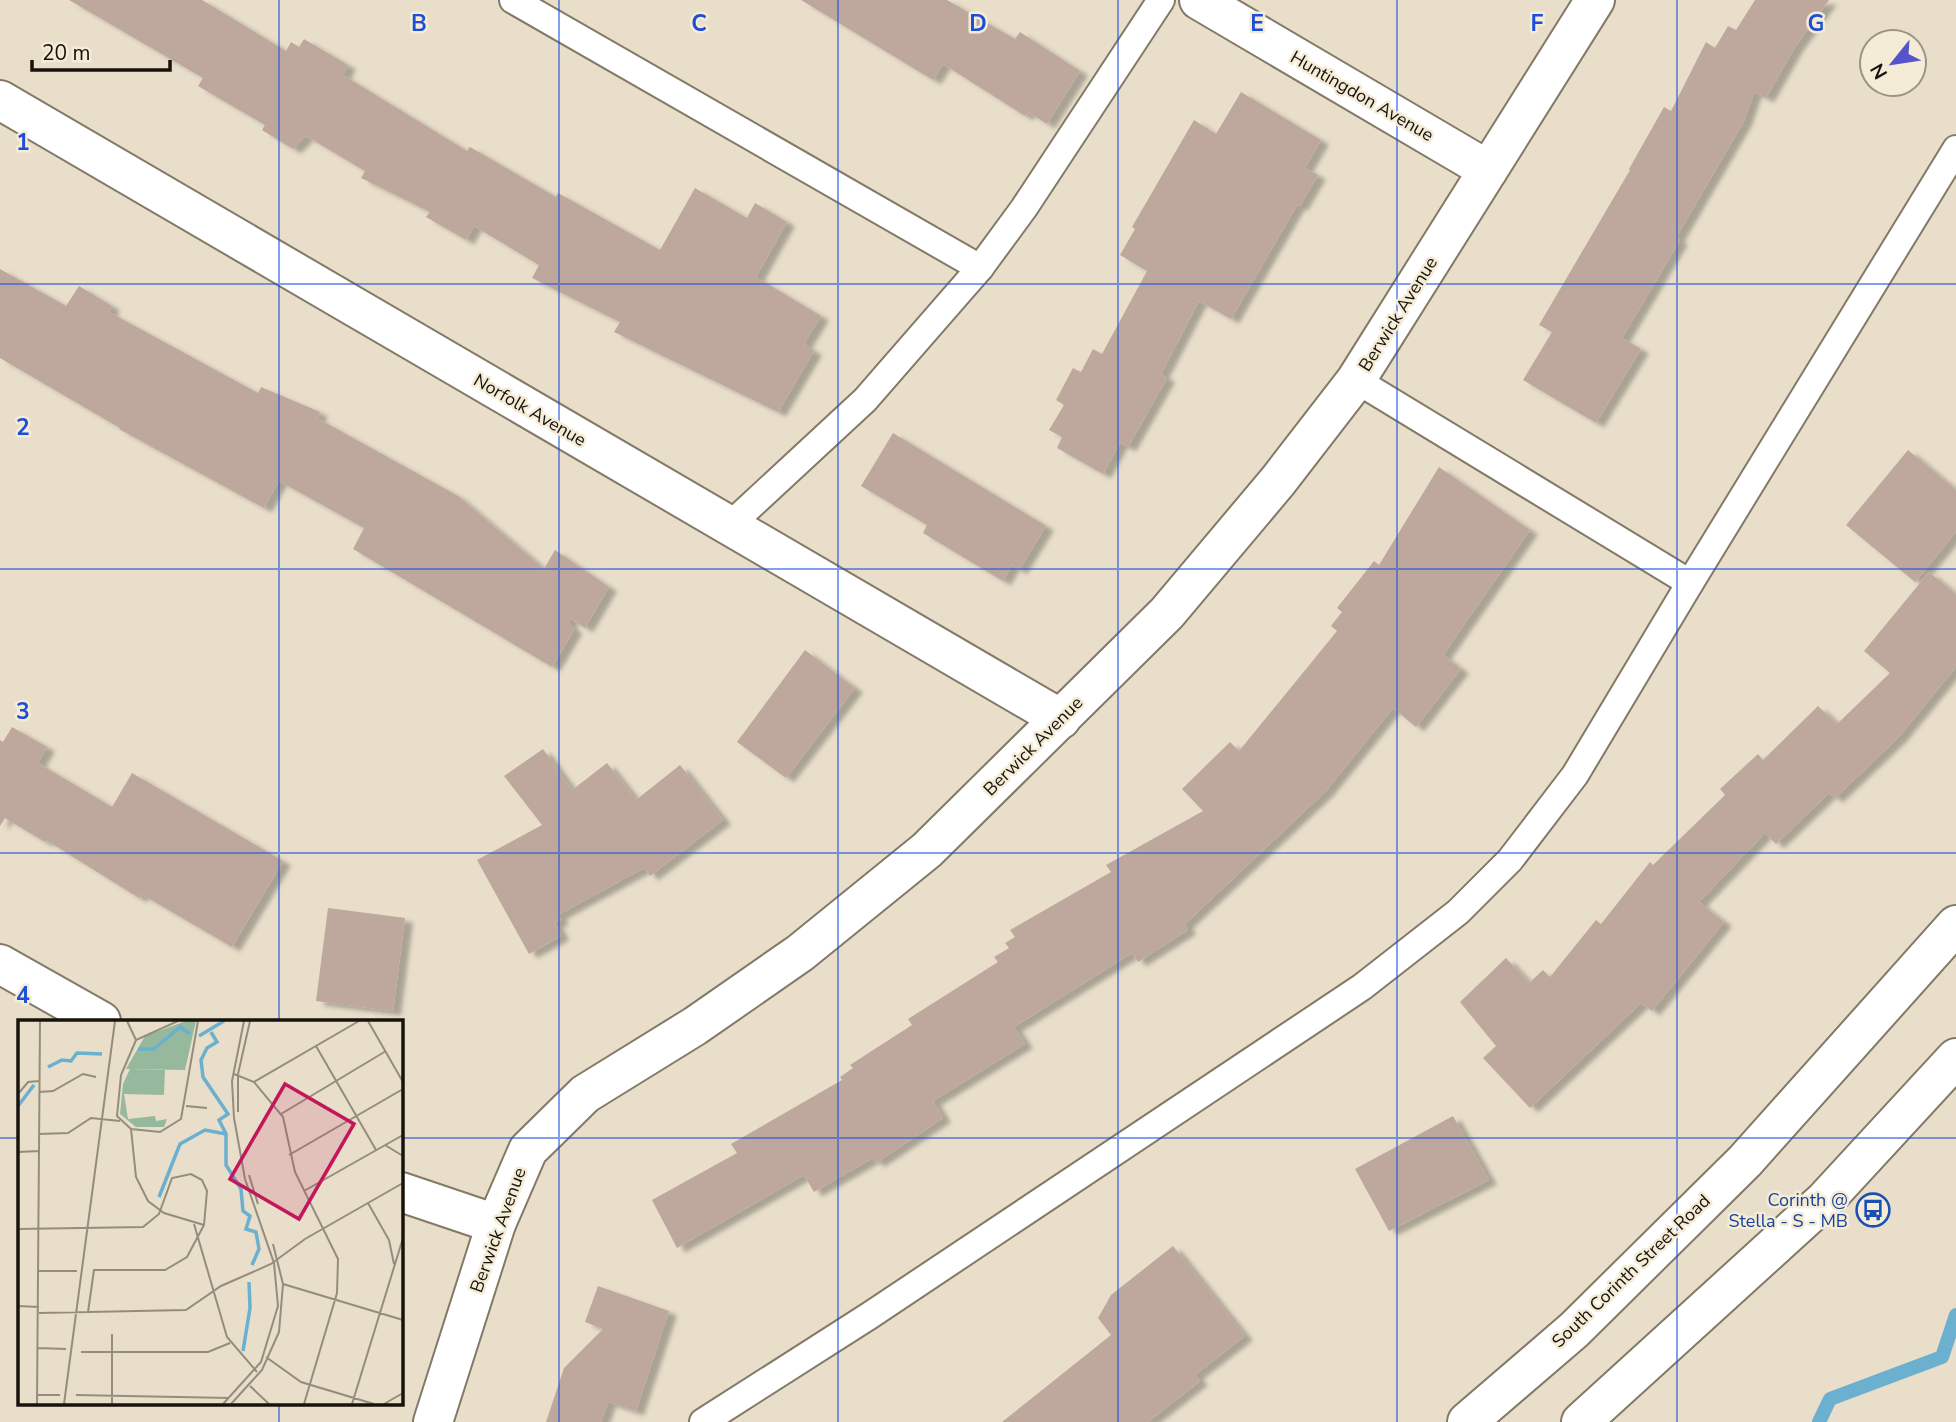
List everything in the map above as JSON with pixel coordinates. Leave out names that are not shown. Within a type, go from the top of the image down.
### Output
[{"type":"street","name":"Huntingdon Avenue","points":[[1199,0],[1488,170]]},
{"type":"street","name":"Berwick Avenue","points":[[433,1422],[496,1224],[528,1150],[585,1094],[695,1026],[800,954],[927,850],[1167,613],[1278,481],[1356,380],[1595,0]]},
{"type":"street","name":"Norfolk Avenue","points":[[0,100],[1061,719]]},
{"type":"street","name":"South Corinth Street Road","points":[[1467,1422],[1574,1330],[1745,1161],[1956,925]]},
{"type":"street","points":[[0,964],[99,1020]]},
{"type":"street","points":[[1581,1422],[1825,1200],[1956,1058]]},
{"type":"street","points":[[402,1192],[496,1224]]},
{"type":"lane","points":[[513,0],[980,268]]},
{"type":"lane","points":[[729,527],[865,400],[980,268],[1120,66],[1161,0]]},
{"type":"lane","points":[[703,1422],[869,1317],[1350,995],[1458,912],[1510,860],[1576,775],[1690,583],[1956,149]]},
{"type":"lane","points":[[1356,380],[1690,583]]},
{"type":"building","points":[[69,0],[202,0],[286,51],[291,42],[299,47],[304,39],[348,65],[343,75],[467,151],[470,147],[556,197],[558,193],[660,250],[695,188],[747,218],[755,203],[787,222],[756,277],[821,316],[804,344],[814,351],[778,412],[614,332],[620,322],[532,278],[539,265],[474,226],[466,240],[426,217],[430,212],[361,178],[365,171],[306,136],[293,149],[262,130],[265,125],[198,86],[203,78]]},
{"type":"building","points":[[801,0],[947,0],[1015,39],[1020,32],[1080,71],[1047,124],[1028,112],[1025,116],[943,64],[933,80]]},
{"type":"building","points":[[1755,0],[1829,0],[1795,47],[1766,98],[1754,92],[1744,121],[1676,238],[1680,240],[1622,338],[1641,349],[1596,423],[1523,380],[1552,332],[1539,325],[1664,107],[1671,111],[1706,42],[1715,48],[1728,26],[1736,30]]},
{"type":"building","points":[[1241,92],[1321,140],[1305,168],[1318,175],[1300,206],[1297,205],[1231,319],[1199,301],[1161,374],[1167,378],[1128,447],[1120,443],[1103,474],[1057,448],[1062,437],[1049,430],[1064,405],[1056,400],[1073,368],[1081,372],[1093,349],[1102,354],[1147,271],[1120,255],[1135,229],[1132,227],[1194,120],[1216,134]]},
{"type":"building","points":[[0,269],[66,306],[79,286],[112,306],[109,312],[258,393],[261,387],[320,412],[317,418],[458,496],[544,569],[555,550],[609,587],[585,628],[571,619],[568,622],[574,630],[552,667],[353,549],[364,528],[279,481],[264,508],[119,429],[0,358]]},
{"type":"building","points":[[893,433],[1046,526],[1019,570],[1012,565],[1003,581],[923,533],[927,525],[861,486]]},
{"type":"building","points":[[1908,450],[1956,490],[1956,532],[1915,582],[1846,525]]},
{"type":"building","points":[[1439,467],[1530,530],[1443,655],[1461,669],[1416,727],[1393,708],[1325,792],[1185,924],[1188,930],[1138,962],[1132,953],[1014,1027],[1025,1044],[933,1101],[943,1118],[876,1163],[873,1158],[814,1192],[804,1175],[677,1248],[652,1200],[737,1153],[731,1144],[842,1080],[840,1077],[853,1068],[850,1065],[912,1025],[908,1019],[998,962],[994,957],[1009,948],[1005,943],[1015,937],[1010,930],[1111,872],[1106,865],[1203,811],[1182,789],[1230,742],[1239,751],[1337,631],[1331,626],[1342,612],[1337,608],[1374,561],[1379,565]]},
{"type":"building","points":[[1929,572],[1956,594],[1956,667],[1898,738],[1835,798],[1829,793],[1776,844],[1765,833],[1699,902],[1724,922],[1652,1011],[1641,1003],[1530,1108],[1483,1058],[1496,1046],[1460,1002],[1506,958],[1529,983],[1543,970],[1550,977],[1596,920],[1601,924],[1650,862],[1653,865],[1725,795],[1720,789],[1758,754],[1763,760],[1818,706],[1837,724],[1890,673],[1864,651]]},
{"type":"building","points":[[805,650],[855,688],[786,778],[737,742]]},
{"type":"building","points":[[12,727],[47,747],[38,763],[112,807],[132,773],[283,861],[232,947],[141,894],[139,898],[46,840],[45,842],[5,818],[0,826],[0,740],[3,742]]},
{"type":"building","points":[[543,749],[572,790],[607,763],[636,800],[680,765],[723,820],[650,876],[644,868],[558,915],[561,920],[555,923],[561,936],[529,954],[477,860],[542,825],[504,776]]},
{"type":"building","points":[[328,908],[405,918],[393,1011],[316,1001]]},
{"type":"building","points":[[1453,1116],[1489,1180],[1389,1231],[1355,1169]]},
{"type":"building","points":[[1173,1246],[1245,1336],[1195,1375],[1200,1381],[1148,1422],[1002,1422],[1111,1335],[1098,1318],[1111,1295]]},
{"type":"building","points":[[598,1286],[669,1311],[636,1411],[608,1402],[601,1422],[546,1422],[564,1368],[603,1329],[585,1322]]},
{"type":"waterway","points":[[1819,1422],[1830,1399],[1942,1357],[1956,1315]]},
{"type":"place","name":"Corinth @ Stella - S - MB","points":[[1873,1210]]}]
